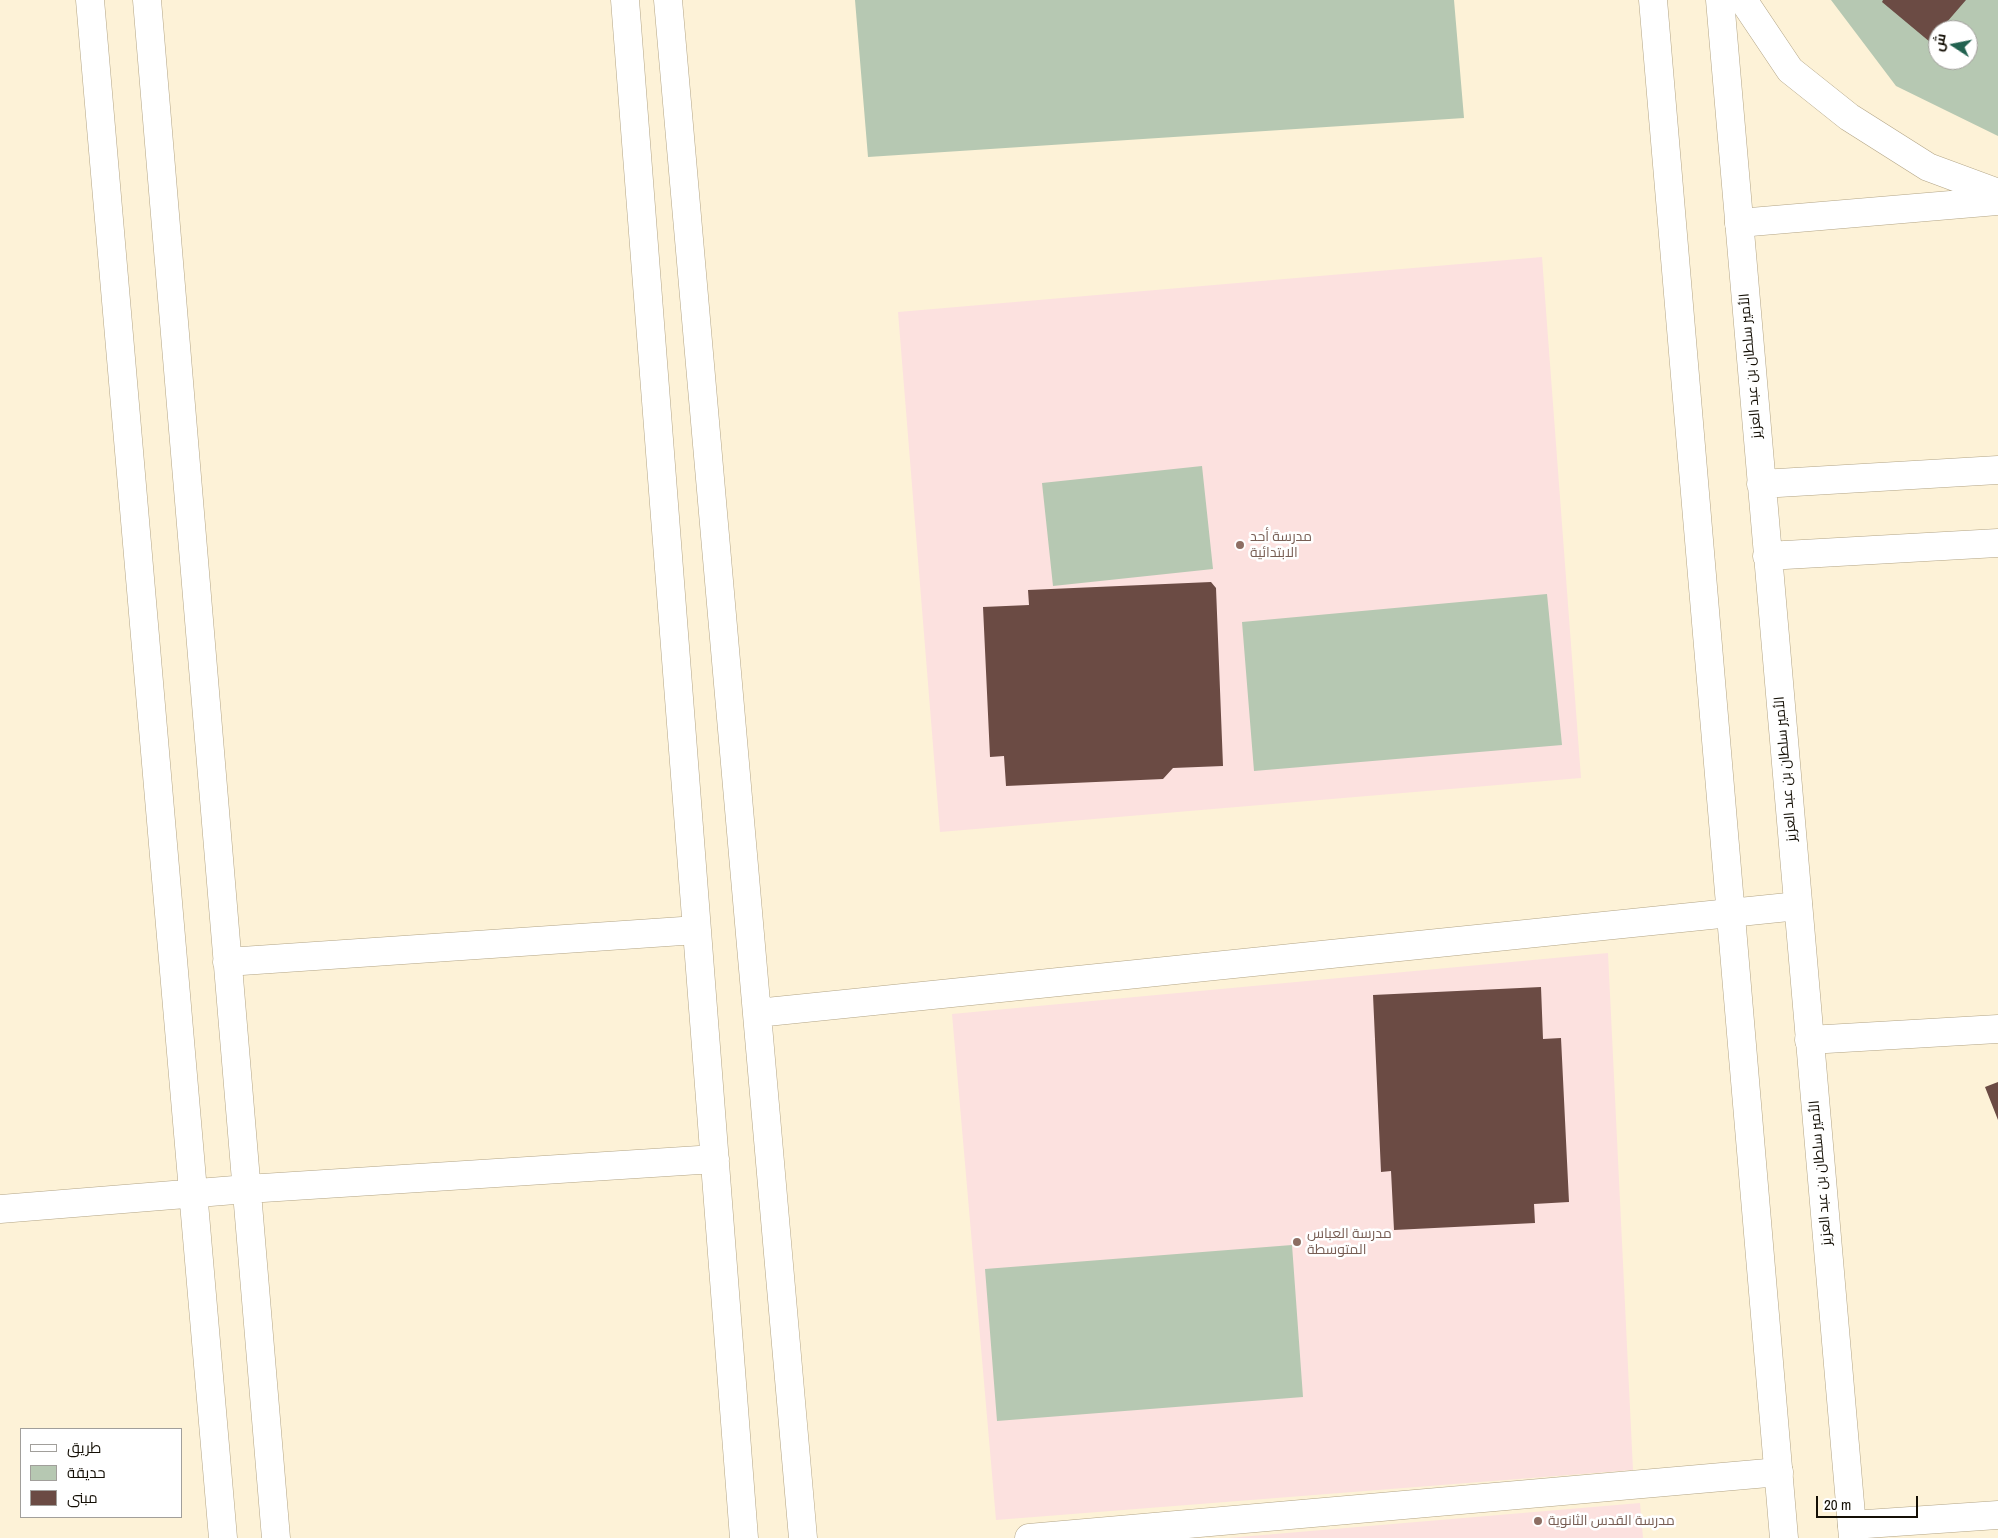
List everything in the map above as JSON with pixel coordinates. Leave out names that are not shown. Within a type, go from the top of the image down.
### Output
[{"type":"street","points":[[90,0],[223,1538]]},
{"type":"street","points":[[147,0],[276,1538]]},
{"type":"street","points":[[625,0],[744,1538]]},
{"type":"street","points":[[668,0],[803,1538]]},
{"type":"street","points":[[1653,0],[1784,1538]]},
{"type":"street","name":"الأمير سلطان بن عبد العزيز","points":[[1720,0],[1852,1531]]},
{"type":"street","points":[[1743,0],[1790,70],[1849,117],[1928,167],[1998,193]]},
{"type":"street","points":[[1739,224],[1998,201]]},
{"type":"street","points":[[1761,484],[1998,470]]},
{"type":"street","points":[[1768,556],[1998,543]]},
{"type":"street","points":[[757,1013],[1798,906]]},
{"type":"street","points":[[228,962],[697,930]]},
{"type":"street","points":[[1809,1040],[1998,1029]]},
{"type":"street","points":[[0,1209],[247,1189],[715,1159]]},
{"type":"street","points":[[1029,1538],[1779,1472]]},
{"type":"street","points":[[1852,1531],[1998,1515]]},
{"type":"shaded area","name":"مدرسة أحد الابتدائية","points":[[1542,257],[1581,778],[940,832],[898,312]]},
{"type":"shaded area","name":"مدرسة العباس المتوسطة","points":[[1608,953],[1633,1470],[996,1520],[952,1014]]},
{"type":"shaded area","name":"مدرسة القدس الثانوية","points":[[1640,1503],[1643,1538],[1228,1538]]},
{"type":"green space","points":[[855,0],[1454,0],[1464,118],[868,157]]},
{"type":"green space","points":[[1831,0],[1998,0],[1998,136],[1896,86]]},
{"type":"green space","points":[[1202,466],[1213,569],[1053,586],[1042,483]]},
{"type":"green space","points":[[1547,594],[1562,745],[1254,771],[1242,622]]},
{"type":"green space","points":[[1292,1245],[1303,1397],[997,1421],[985,1269]]},
{"type":"building","points":[[1883,0],[1966,0],[1949,20],[1928,20],[1928,40],[1882,2]]},
{"type":"building","points":[[1211,582],[1216,588],[1223,766],[1173,768],[1163,779],[1006,786],[1004,756],[990,757],[983,607],[1029,605],[1028,590]]},
{"type":"building","points":[[1541,987],[1543,1039],[1561,1038],[1569,1202],[1534,1204],[1535,1223],[1394,1230],[1391,1171],[1381,1172],[1373,995]]},
{"type":"building","points":[[1998,1082],[1998,1120],[1985,1087]]},
{"type":"place","name":"مدرسة أحد الابتدائية","points":[[1240,545]]},
{"type":"place","name":"مدرسة العباس المتوسطة","points":[[1297,1242]]},
{"type":"place","name":"مدرسة القدس الثانوية","points":[[1538,1521]]}]
